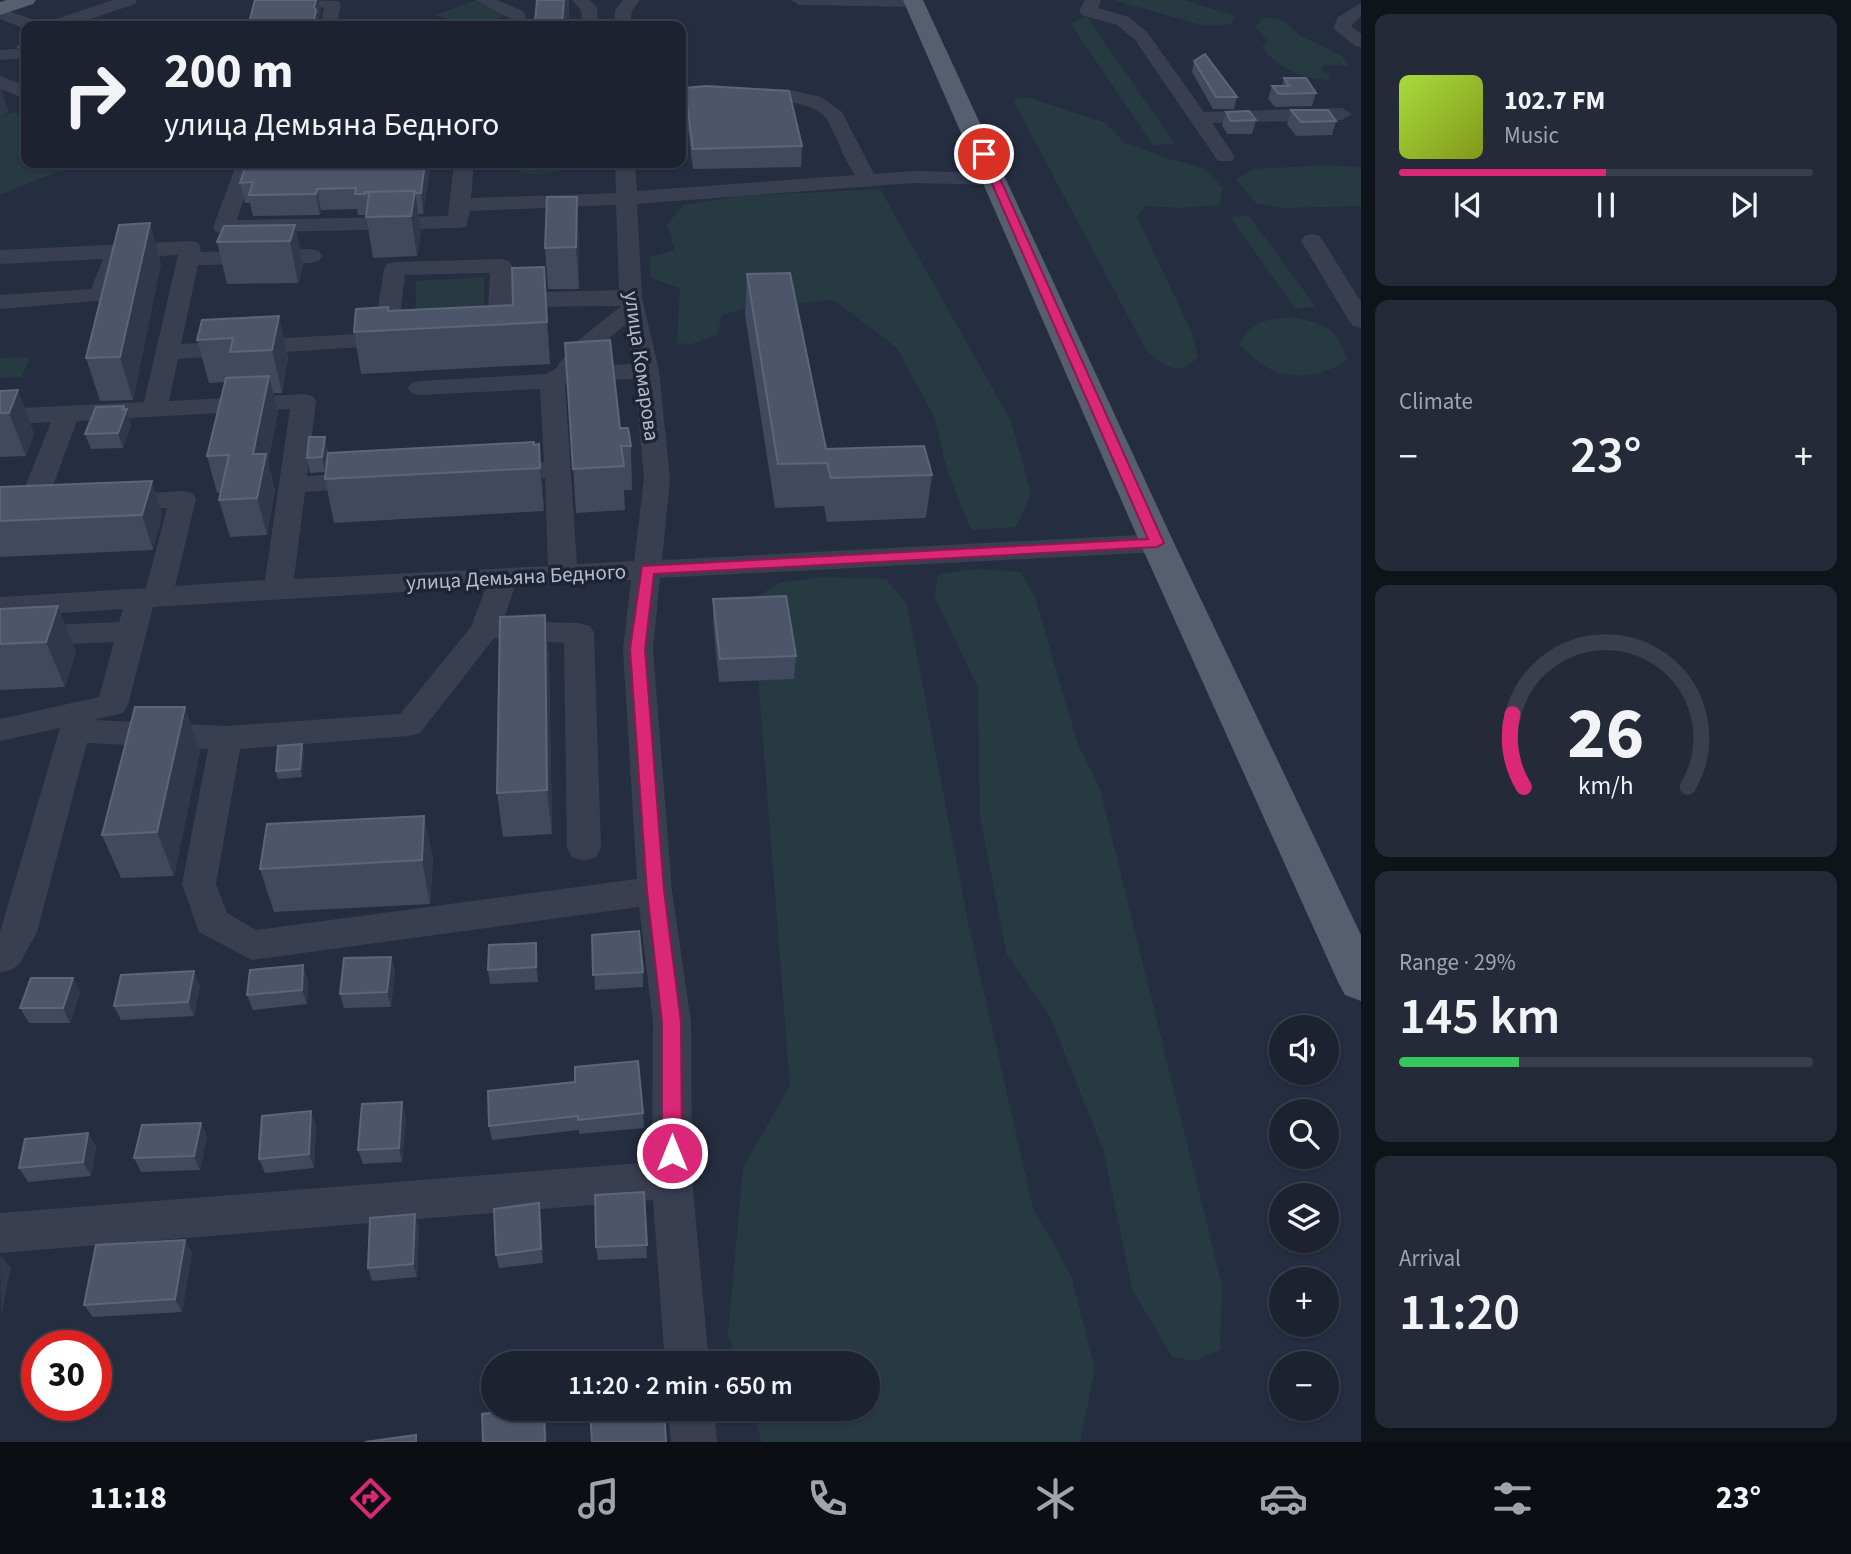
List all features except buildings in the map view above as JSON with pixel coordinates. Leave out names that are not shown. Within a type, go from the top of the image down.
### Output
[{"type":"main road","points":[[0,11],[26,0]]},
{"type":"main road","points":[[914,1],[1157,543],[1361,982]]},
{"type":"street","points":[[68,21],[129,0]]},
{"type":"street","points":[[316,0],[333,5],[329,21]]},
{"type":"street","points":[[483,0],[517,15],[519,21]]},
{"type":"street","points":[[580,0],[589,8],[590,21]]},
{"type":"street","points":[[623,21],[624,10],[632,0]]},
{"type":"street","points":[[799,0],[914,1]]},
{"type":"street","points":[[1093,0],[1088,11],[1123,21],[1141,36],[1225,157]]},
{"type":"street","points":[[1361,8],[1344,21],[1342,29],[1361,42]]},
{"type":"street","points":[[0,11],[23,21]]},
{"type":"street","points":[[0,55],[21,53]]},
{"type":"street","points":[[0,80],[21,73]]},
{"type":"street","points":[[0,80],[21,90]]},
{"type":"street","points":[[686,99],[786,95],[814,101],[835,116],[856,162],[869,181]]},
{"type":"street","points":[[1199,118],[1342,114]]},
{"type":"street","points":[[244,168],[224,227],[458,222],[464,168]]},
{"type":"street","name":"улица Комарова","points":[[625,168],[632,302],[647,371],[657,480],[638,649],[655,891],[672,1022],[672,1179],[686,1351]]},
{"type":"street","points":[[460,205],[626,197],[914,177],[995,179]]},
{"type":"street","points":[[1312,241],[1361,321]]},
{"type":"street","points":[[0,302],[100,295],[117,253]]},
{"type":"street","points":[[0,257],[117,253],[311,256]]},
{"type":"street","points":[[155,408],[190,253]]},
{"type":"street","points":[[385,340],[395,269],[501,266],[499,334],[461,336]]},
{"type":"street","points":[[500,300],[632,302]]},
{"type":"street","points":[[563,574],[558,469],[558,378],[583,348],[632,302]]},
{"type":"street","points":[[169,352],[423,338]]},
{"type":"street","points":[[420,388],[647,371]]},
{"type":"street","points":[[0,417],[304,401],[278,589]]},
{"type":"street","points":[[59,505],[21,507],[67,413]]},
{"type":"street","points":[[476,474],[558,469]]},
{"type":"street","points":[[292,485],[397,479]]},
{"type":"street","points":[[0,958],[8,952],[19,932],[78,722],[112,705],[132,631],[149,598],[183,499],[86,504]]},
{"type":"street","name":"улица Демьяна Бедного","points":[[0,607],[278,589],[1157,543]]},
{"type":"street","points":[[0,730],[78,722],[226,738],[410,725],[485,630],[504,578]]},
{"type":"street","points":[[485,630],[579,633],[584,848]]},
{"type":"street","points":[[0,637],[132,631]]},
{"type":"street","points":[[226,738],[199,884],[212,922],[252,945],[655,891]]},
{"type":"street","points":[[0,1233],[672,1179]]},
{"type":"street","points":[[692,1421],[694,1442]]},
{"type":"shaded area","points":[[1113,0],[1184,0],[1236,16],[1231,24],[1205,26]]},
{"type":"shaded area","points":[[473,1],[508,15],[490,21],[452,21],[436,15]]},
{"type":"shaded area","points":[[1087,17],[1175,144],[1153,145],[1071,24]]},
{"type":"shaded area","points":[[1265,17],[1282,20],[1301,36],[1341,55],[1350,66],[1324,65],[1321,70],[1329,75],[1329,80],[1291,71],[1275,61],[1262,47],[1268,41],[1255,27]]},
{"type":"shaded area","points":[[1026,97],[1104,122],[1125,143],[1203,168],[1223,188],[1219,205],[1179,208],[1146,206],[1137,217],[1192,333],[1198,357],[1191,363],[1172,368],[1146,350],[1014,102],[1017,98]]},
{"type":"shaded area","points":[[15,112],[21,115],[21,168],[67,168],[0,195],[0,116]]},
{"type":"shaded area","points":[[1327,165],[1361,167],[1361,206],[1285,208],[1256,203],[1236,180],[1252,169]]},
{"type":"shaded area","points":[[510,168],[568,168],[541,174]]},
{"type":"shaded area","points":[[880,189],[1011,421],[1031,494],[1016,527],[971,530],[946,466],[934,416],[896,347],[834,300],[749,307],[722,315],[717,335],[691,344],[677,343],[680,288],[651,278],[650,257],[675,250],[667,225],[683,205],[740,196]]},
{"type":"shaded area","points":[[1249,216],[1316,307],[1295,308],[1230,217]]},
{"type":"shaded area","points":[[484,277],[485,324],[415,328],[416,281]]},
{"type":"shaded area","points":[[1292,317],[1328,329],[1344,349],[1347,360],[1320,373],[1292,375],[1268,368],[1240,346],[1243,337],[1253,326]]},
{"type":"shaded area","points":[[30,357],[22,377],[0,378],[0,358]]},
{"type":"shaded area","points":[[977,569],[1020,572],[1035,597],[1078,745],[1100,789],[1222,1286],[1220,1350],[1195,1361],[1172,1357],[1132,1289],[1104,1152],[1050,1017],[1007,955],[980,817],[978,688],[935,598],[938,574]]},
{"type":"shaded area","points":[[821,577],[886,579],[907,604],[968,922],[1033,1208],[1071,1275],[1095,1369],[1080,1442],[762,1442],[755,1421],[880,1421],[880,1351],[733,1351],[728,1335],[743,1167],[790,1086],[752,599],[780,583]]},
{"type":"route","points":[[672,1153],[672,1022],[655,891],[638,649],[647,570],[1157,543],[984,154]]}]
